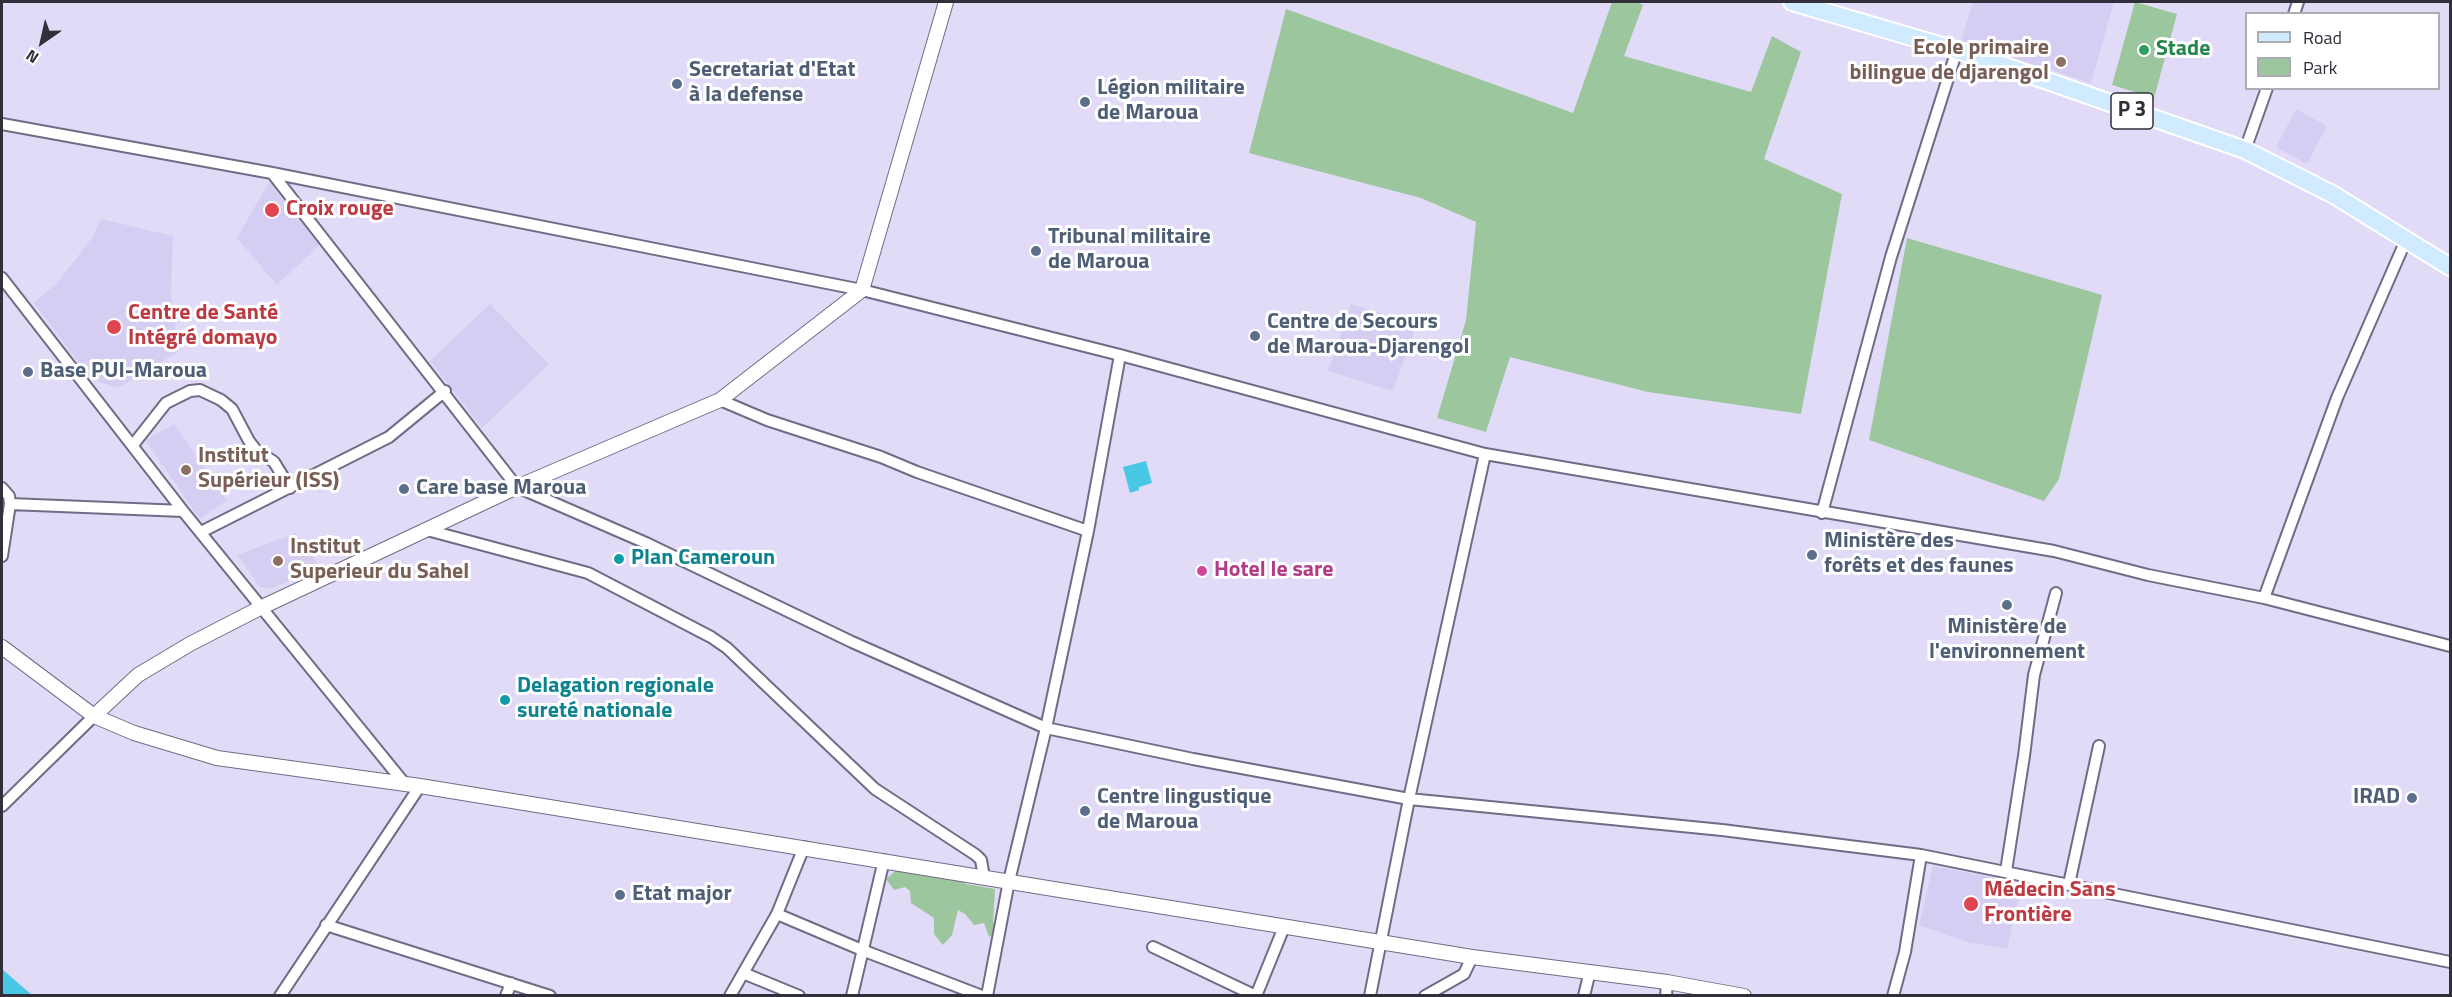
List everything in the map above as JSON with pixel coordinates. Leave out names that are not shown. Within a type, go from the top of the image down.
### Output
[{"type":"main road","name":"P 3","points":[[1792,2],[1957,50],[2245,150],[2334,195],[2451,267]]},
{"type":"street","points":[[2,806],[138,675],[190,644],[260,608],[517,486],[720,400],[862,290],[946,2]]},
{"type":"street","points":[[1822,513],[1891,257],[1957,50]]},
{"type":"street","points":[[2245,150],[2266,90]]},
{"type":"street","points":[[2,123],[272,173],[862,290],[1120,355],[1485,454],[2054,551],[2148,575],[2264,598],[2451,646]]},
{"type":"street","points":[[272,173],[517,486],[646,543],[852,642],[1046,728],[1193,759],[1409,798],[1722,830],[1921,855],[2451,962]]},
{"type":"street","points":[[2264,598],[2337,398],[2406,240]]},
{"type":"street","points":[[2,278],[183,512],[404,783]]},
{"type":"street","points":[[987,996],[1009,881],[1046,728],[1088,531],[1120,355]]},
{"type":"street","points":[[133,445],[166,403],[200,390],[221,399],[232,409],[249,441],[256,450],[274,462],[290,489]]},
{"type":"street","points":[[201,532],[389,437],[445,392]]},
{"type":"street","points":[[720,400],[767,420],[859,449],[1088,531]]},
{"type":"street","points":[[1370,996],[1409,798],[1485,454]]},
{"type":"street","points":[[2,488],[9,496],[10,504],[2,556]]},
{"type":"street","points":[[10,504],[183,512]]},
{"type":"street","points":[[427,530],[588,573],[711,637],[728,648],[875,789],[976,855],[981,860],[984,877]]},
{"type":"street","points":[[2006,871],[2034,675],[2056,593]]},
{"type":"street","points":[[2,647],[94,716],[134,733],[217,758],[404,783],[1472,957],[1590,971],[1667,989],[1744,996]]},
{"type":"street","points":[[2069,884],[2099,746]]},
{"type":"street","points":[[280,996],[420,786]]},
{"type":"street","points":[[730,996],[777,914],[804,847]]},
{"type":"street","points":[[1893,996],[1905,952],[1921,855]]},
{"type":"street","points":[[852,996],[884,860]]},
{"type":"street","points":[[777,914],[862,950],[982,996]]},
{"type":"street","points":[[326,925],[550,996]]},
{"type":"street","points":[[1153,946],[1256,996],[1284,927]]},
{"type":"street","points":[[1425,996],[1464,974],[1472,957]]},
{"type":"street","points":[[1584,996],[1590,971]]},
{"type":"street","points":[[743,973],[799,996]]},
{"type":"street","points":[[506,996],[511,983]]},
{"type":"shaded area","name":"Ecole primaire bilingue de djarengol","points":[[1973,2],[2114,2],[2091,83],[1961,41]]},
{"type":"shaded area","points":[[2296,109],[2327,126],[2307,164],[2276,147]]},
{"type":"shaded area","name":"Croix rouge","points":[[269,182],[319,245],[277,285],[237,238]]},
{"type":"shaded area","name":"Centre de Santé Intégré domayo","points":[[101,219],[173,236],[171,294],[178,352],[118,388],[91,379],[34,303],[58,282],[94,235]]},
{"type":"shaded area","points":[[490,304],[549,364],[482,428],[430,361]]},
{"type":"shaded area","points":[[1351,304],[1417,324],[1393,391],[1328,371]]},
{"type":"shaded area","name":"Institut Supérieur (ISS)","points":[[174,424],[227,500],[200,519],[145,440]]},
{"type":"shaded area","name":"Institut Superieur du Sahel","points":[[296,533],[319,567],[271,589],[260,587],[237,555]]},
{"type":"shaded area","name":"Médecin Sans Frontière","points":[[1933,866],[2022,883],[2007,949],[1967,942],[1919,925]]},
{"type":"green space","points":[[1612,2],[1637,2],[1643,5],[1624,56],[1751,92],[1772,36],[1801,52],[1764,159],[1842,194],[1801,414],[1648,392],[1510,357],[1486,432],[1437,418],[1466,320],[1476,222],[1421,198],[1249,153],[1286,9],[1573,113]]},
{"type":"green space","name":"Stade","points":[[2135,2],[2177,14],[2154,98],[2112,85]]},
{"type":"green space","points":[[1907,238],[2102,295],[2059,479],[2044,501],[1869,440]]},
{"type":"green space","points":[[904,864],[952,871],[966,884],[995,889],[993,922],[999,932],[989,937],[984,923],[974,925],[965,914],[958,910],[952,935],[943,945],[934,934],[934,918],[911,903],[910,891],[905,887],[894,890],[886,879]]},
{"type":"water","points":[[1146,461],[1152,483],[1130,493],[1123,467]]},
{"type":"water","points":[[2,969],[32,995],[2,995]]},
{"type":"place","name":"Stade","points":[[2144,50]]},
{"type":"place","name":"Ecole primaire bilingue de djarengol","points":[[2061,62]]},
{"type":"place","name":"Secretariat d'Etat à la defense","points":[[677,84]]},
{"type":"place","name":"Légion militaire de Maroua","points":[[1085,102]]},
{"type":"place","name":"Croix rouge","points":[[272,210]]},
{"type":"place","name":"Tribunal militaire de Maroua","points":[[1036,251]]},
{"type":"place","name":"Centre de Santé Intégré domayo","points":[[114,327]]},
{"type":"place","name":"Centre de Secours de Maroua-Djarengol","points":[[1255,336]]},
{"type":"place","name":"Base PUI-Maroua","points":[[28,372]]},
{"type":"place","name":"Institut Supérieur (ISS)","points":[[186,470]]},
{"type":"place","name":"Care base Maroua","points":[[404,489]]},
{"type":"place","name":"Ministère des forêts et des faunes","points":[[1812,555]]},
{"type":"place","name":"Plan Cameroun","points":[[619,559]]},
{"type":"place","name":"Institut Superieur du Sahel","points":[[278,561]]},
{"type":"place","name":"Hotel le sare","points":[[1202,571]]},
{"type":"place","name":"Ministère de l'environnement","points":[[2007,605]]},
{"type":"place","name":"Delagation regionale sureté nationale","points":[[505,700]]},
{"type":"place","name":"IRAD","points":[[2412,798]]},
{"type":"place","name":"Centre lingustique de Maroua","points":[[1085,811]]},
{"type":"place","name":"Etat major","points":[[620,895]]},
{"type":"place","name":"Médecin Sans Frontière","points":[[1971,904]]}]
